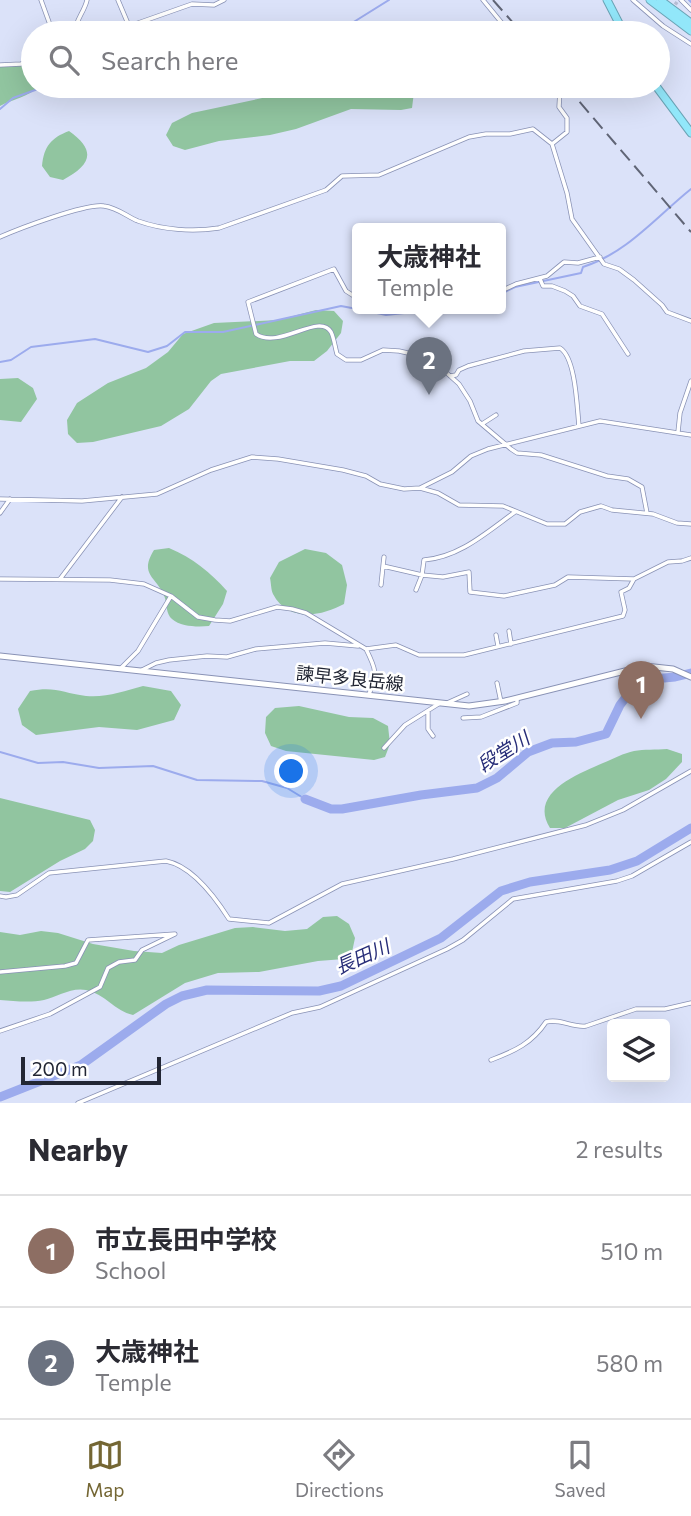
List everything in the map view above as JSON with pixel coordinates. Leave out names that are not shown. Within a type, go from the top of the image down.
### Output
[{"type":"highway","points":[[607,0],[618,21]]},
{"type":"highway","points":[[650,0],[691,31]]},
{"type":"highway","points":[[660,0],[691,23]]},
{"type":"highway","points":[[665,98],[691,133]]},
{"type":"main road","name":"諫早多良岳線","points":[[0,656],[469,706],[501,702],[645,666],[682,671],[691,677]]},
{"type":"street","points":[[41,0],[49,21]]},
{"type":"street","points":[[77,21],[83,14],[86,0]]},
{"type":"street","points":[[118,0],[127,21]]},
{"type":"street","points":[[143,21],[192,4],[214,5],[224,0]]},
{"type":"street","points":[[483,0],[500,21]]},
{"type":"street","points":[[633,0],[657,21]]},
{"type":"street","points":[[678,0],[691,10]]},
{"type":"street","points":[[670,30],[691,44]]},
{"type":"street","points":[[0,65],[21,64]]},
{"type":"street","points":[[552,144],[567,132],[567,118],[559,107],[560,98]]},
{"type":"street","points":[[0,237],[22,227],[102,205],[121,210],[135,220],[159,227],[203,230],[219,228],[326,190],[342,176],[379,175],[469,137],[510,134],[533,129],[552,144],[572,219],[603,263],[619,269],[634,280],[663,304],[667,312],[691,321]]},
{"type":"street","points":[[541,282],[564,262],[578,263],[600,257]]},
{"type":"street","points":[[352,295],[346,291],[334,269],[248,302],[256,334],[262,338],[271,340],[314,325],[326,327],[331,332],[337,354],[346,360],[361,360],[383,350],[430,358],[465,392],[478,421],[505,445],[517,453],[541,455],[635,482],[642,488],[647,513]]},
{"type":"street","points":[[506,289],[516,284],[541,282],[565,291],[580,306],[602,314],[628,354]]},
{"type":"street","points":[[450,376],[468,366],[524,351],[560,348],[568,356],[577,397],[579,426]]},
{"type":"street","points":[[678,432],[680,413],[691,381]]},
{"type":"street","points":[[482,424],[496,415]]},
{"type":"street","points":[[420,488],[452,472],[471,456],[600,421],[691,435]]},
{"type":"street","points":[[0,499],[82,501],[157,494],[211,470],[252,457],[278,458],[343,470],[366,476],[380,484],[404,489],[420,488],[438,493],[459,505],[503,506],[547,524],[565,524],[580,512],[601,506],[643,515],[647,513],[670,522],[690,522]]},
{"type":"street","points":[[60,580],[122,497]]},
{"type":"street","points":[[0,513],[10,499]]},
{"type":"street","points":[[416,590],[424,560],[451,554],[489,533],[515,512]]},
{"type":"street","points":[[381,585],[384,557]]},
{"type":"street","points":[[383,566],[443,578],[469,572],[470,592],[504,596],[555,585],[568,577],[634,579],[668,562],[691,558]]},
{"type":"street","points":[[0,579],[110,580],[144,584],[171,596],[198,617],[215,620],[230,621],[277,607],[292,609],[306,613],[366,649],[396,645],[419,655],[464,655],[623,616],[625,610],[621,592],[629,588],[634,579]]},
{"type":"street","points":[[121,668],[138,651],[171,596]]},
{"type":"street","points":[[509,631],[511,644]]},
{"type":"street","points":[[496,635],[498,646]]},
{"type":"street","points":[[142,670],[169,660],[227,657],[256,649],[325,643],[360,646]]},
{"type":"street","points":[[366,649],[376,679],[369,694]]},
{"type":"street","points":[[497,683],[501,702]]},
{"type":"street","points":[[384,748],[405,725],[442,704],[467,694]]},
{"type":"street","points":[[463,718],[481,717],[517,703],[517,698]]},
{"type":"street","points":[[428,711],[428,729],[433,736]]},
{"type":"street","points":[[0,896],[17,895],[49,873],[166,861],[178,863],[216,898],[229,919],[269,923],[342,884],[586,825],[623,810],[691,771]]},
{"type":"street","points":[[78,1103],[292,1013],[320,1007],[410,967],[463,940],[513,899],[580,889],[632,876],[691,842]]},
{"type":"street","points":[[0,972],[76,963],[88,940],[175,934],[142,950],[135,960],[119,962],[108,968],[100,987],[50,1014],[0,1031]]},
{"type":"street","points":[[491,1060],[515,1052],[535,1038],[546,1022],[552,1020],[579,1027],[636,1009],[665,1009],[691,1003]]},
{"type":"green space","points":[[21,63],[21,97],[0,106],[0,67]]},
{"type":"green space","points":[[263,98],[413,98],[412,108],[351,109],[296,129],[270,135],[219,141],[185,150],[173,146],[166,135],[172,123],[192,113]]},
{"type":"green space","points":[[69,131],[87,151],[85,163],[63,180],[50,177],[42,166],[47,148],[53,140]]},
{"type":"green space","points":[[316,310],[334,311],[343,321],[341,333],[327,351],[314,361],[290,361],[221,374],[211,381],[189,409],[161,426],[93,442],[77,443],[68,434],[67,420],[77,403],[108,383],[146,368],[168,352],[183,334],[214,323],[278,320]]},
{"type":"green space","points":[[18,378],[33,388],[37,399],[21,422],[0,420],[0,379]]},
{"type":"green space","points":[[169,548],[201,566],[227,591],[223,604],[209,626],[185,625],[176,622],[169,615],[162,591],[151,576],[148,566],[154,550]]},
{"type":"green space","points":[[305,549],[326,553],[342,565],[347,585],[344,604],[326,612],[306,614],[296,613],[279,603],[272,592],[270,578],[279,562]]},
{"type":"green space","points":[[143,686],[171,691],[181,705],[174,720],[137,730],[99,727],[36,735],[22,725],[18,709],[30,691],[53,690],[101,696]]},
{"type":"green space","points":[[299,706],[349,717],[373,718],[388,726],[390,744],[385,757],[374,760],[286,751],[271,746],[265,733],[266,717],[275,708]]},
{"type":"green space","points":[[667,749],[682,754],[682,762],[666,779],[649,790],[618,800],[565,828],[550,828],[545,816],[545,805],[559,786],[569,779],[630,752]]},
{"type":"green space","points":[[0,798],[90,820],[95,830],[93,841],[85,849],[10,892],[0,891]]},
{"type":"green space","points":[[337,916],[349,924],[355,938],[352,952],[344,959],[259,972],[218,973],[185,983],[133,1015],[93,992],[80,989],[39,1001],[0,1000],[0,932],[20,935],[41,931],[58,933],[93,944],[162,953],[235,928],[285,931],[307,929],[323,917]]},
{"type":"waterway","points":[[355,21],[389,0]]},
{"type":"waterway","points":[[0,109],[21,95]]},
{"type":"waterway","points":[[506,292],[515,287],[581,273],[583,267],[627,244],[691,189]]},
{"type":"waterway","points":[[0,362],[11,360],[31,347],[95,339],[148,352],[167,346],[185,332],[223,332],[341,306],[352,308]]},
{"type":"waterway","points":[[382,314],[395,314]]},
{"type":"waterway","name":"段堂川","points":[[305,799],[331,809],[342,809],[477,788],[497,778],[528,752],[552,743],[576,742],[606,734],[620,705],[642,680],[691,673]]},
{"type":"waterway","points":[[0,752],[38,763],[63,762],[99,768],[153,766],[197,780],[262,781],[287,788],[305,799]]},
{"type":"waterway","name":"長田川","points":[[0,1097],[81,1065],[166,1004],[182,996],[207,990],[319,991],[341,986],[441,938],[501,891],[530,882],[610,870],[637,861],[691,828]]},
{"type":"tunnel","points":[[672,9],[677,2]]},
{"type":"railway","points":[[493,0],[511,21]]},
{"type":"railway","points":[[576,98],[691,232]]},
{"type":"place","name":"大歳神社","points":[[429,395]]},
{"type":"place","name":"市立長田中学校","points":[[641,719]]}]
